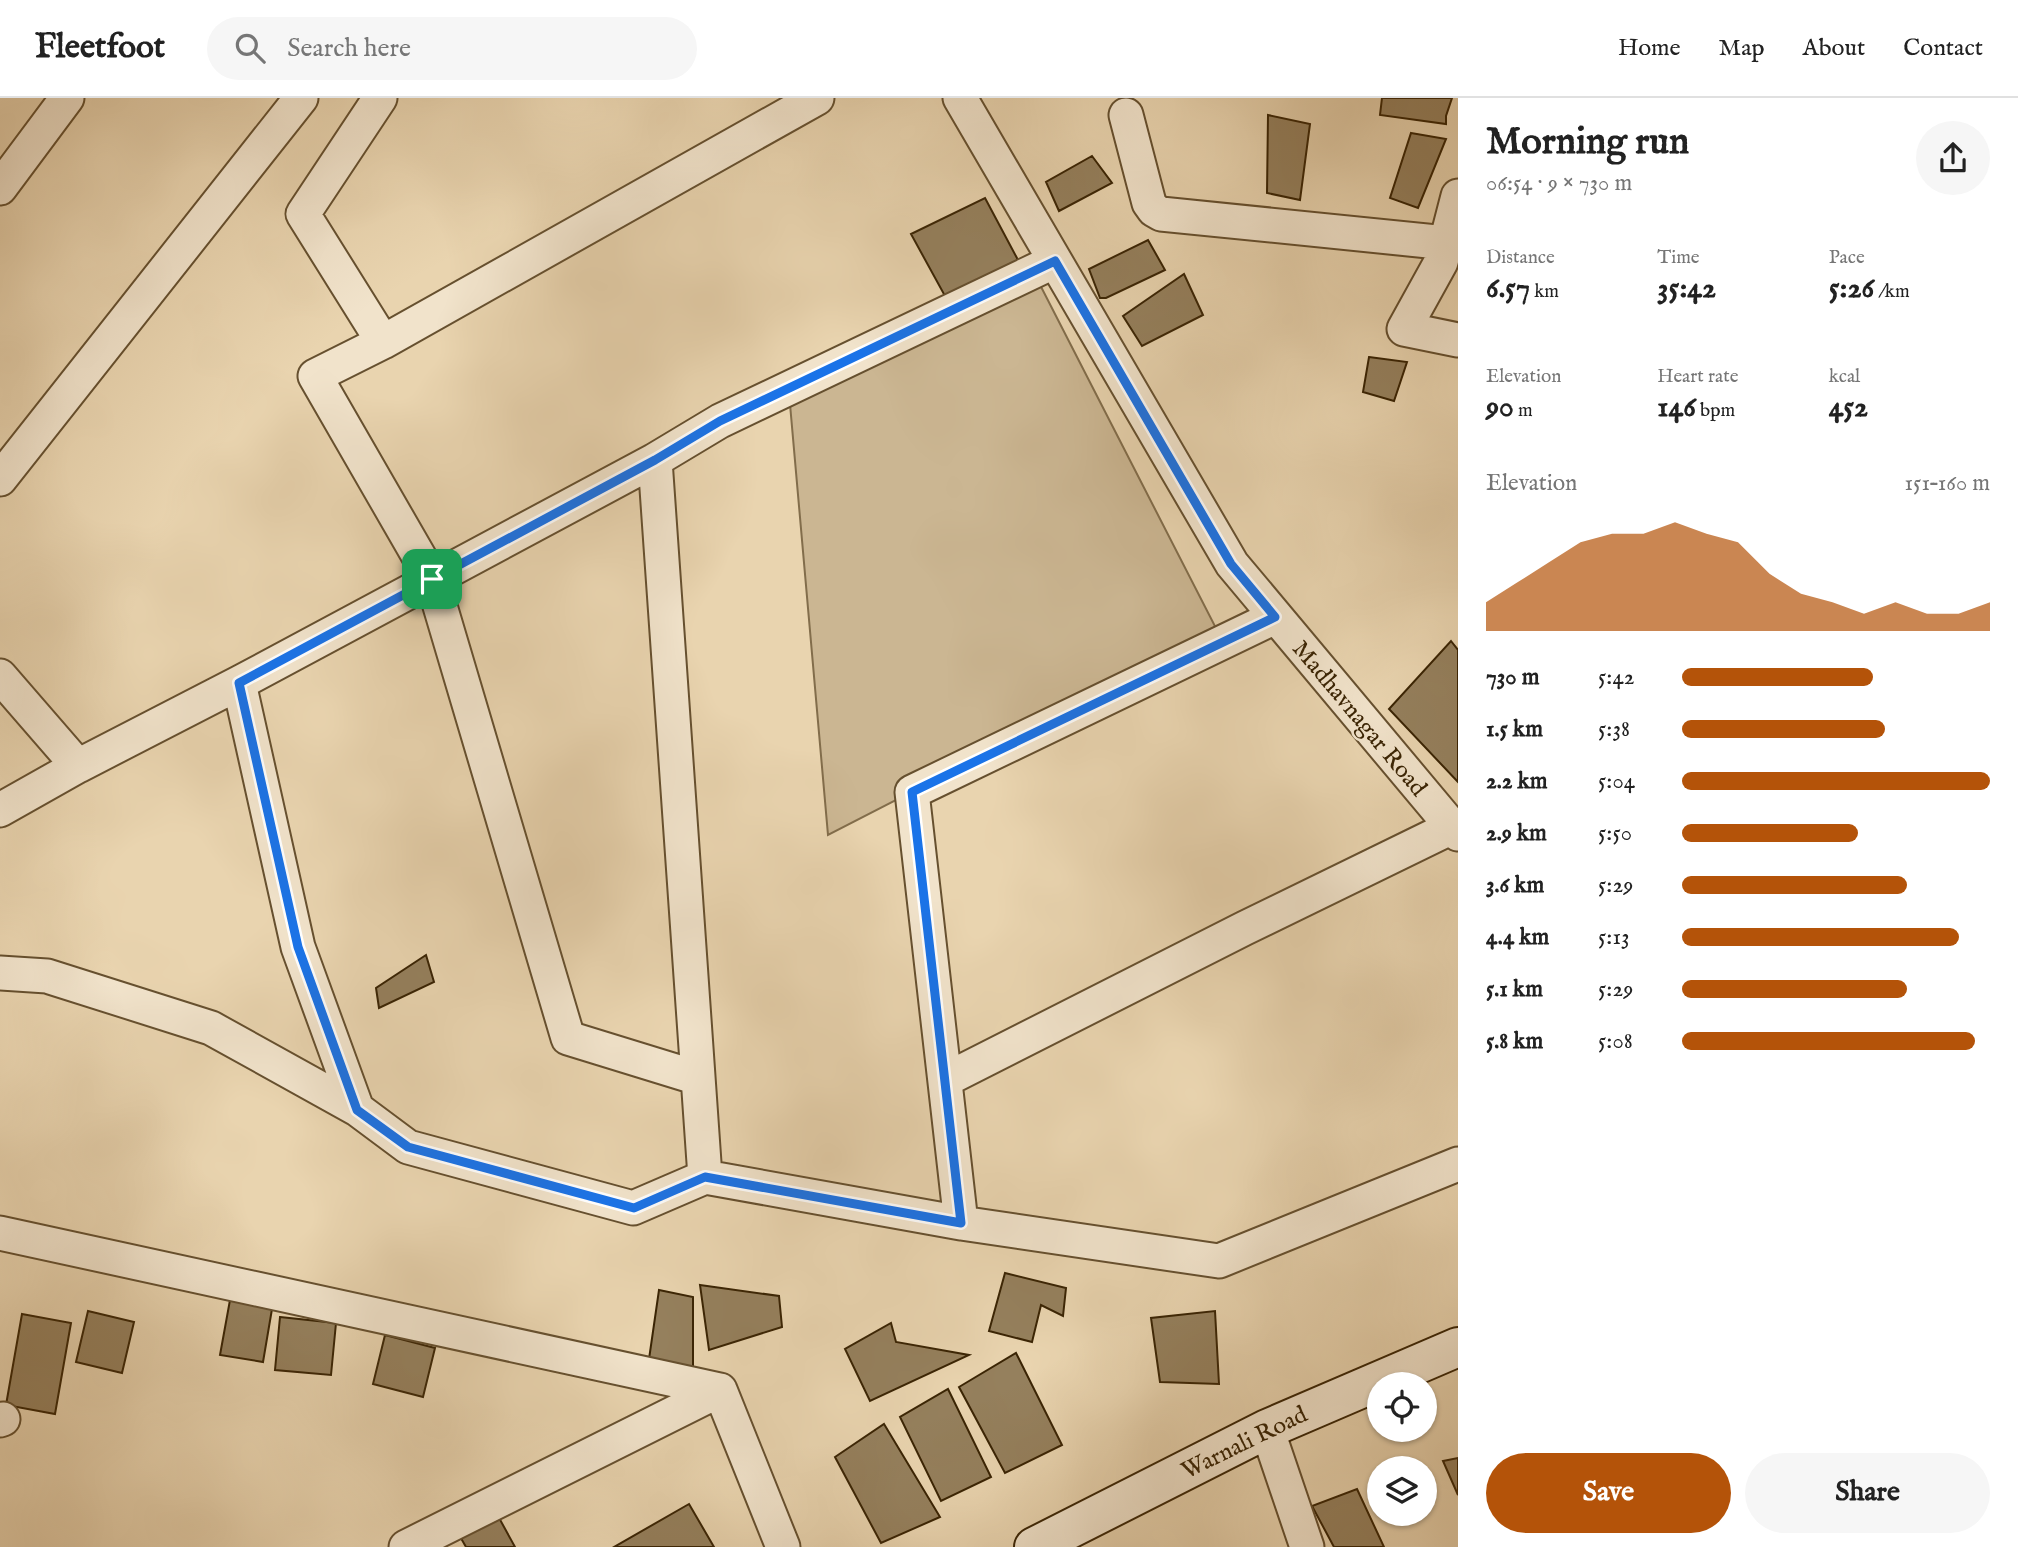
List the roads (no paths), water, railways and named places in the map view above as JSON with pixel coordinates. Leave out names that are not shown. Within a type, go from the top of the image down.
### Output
[{"type":"main road","name":"Warnali Road","points":[[1034,1547],[1267,1429],[1458,1347]]},
{"type":"street","points":[[0,188],[67,98]]},
{"type":"street","points":[[0,480],[301,98]]},
{"type":"street","points":[[380,98],[303,214],[383,342]]},
{"type":"street","points":[[698,1078],[568,1038],[432,579],[315,376],[383,342],[817,98]]},
{"type":"street","name":"Madhavnagar Road","points":[[960,98],[1231,564],[1455,830]]},
{"type":"street","points":[[1126,115],[1149,203],[1161,214],[1452,243]]},
{"type":"street","points":[[1458,196],[1452,243],[1404,329],[1458,340]]},
{"type":"street","points":[[0,810],[655,460],[720,421],[1055,261]]},
{"type":"street","points":[[655,460],[705,1177]]},
{"type":"street","points":[[961,1223],[912,792],[1275,617]]},
{"type":"street","points":[[0,676],[78,766]]},
{"type":"street","points":[[239,683],[298,947],[357,1110]]},
{"type":"street","points":[[945,1080],[1245,928],[1455,830]]},
{"type":"street","points":[[0,974],[47,976],[211,1028],[357,1110],[408,1147],[634,1208],[705,1177],[961,1223],[1219,1261],[1458,1164]]},
{"type":"street","points":[[0,1233],[720,1390]]},
{"type":"street","points":[[406,1547],[720,1390]]},
{"type":"street","points":[[720,1390],[783,1547]]},
{"type":"street","points":[[1267,1429],[1307,1547]]}]
